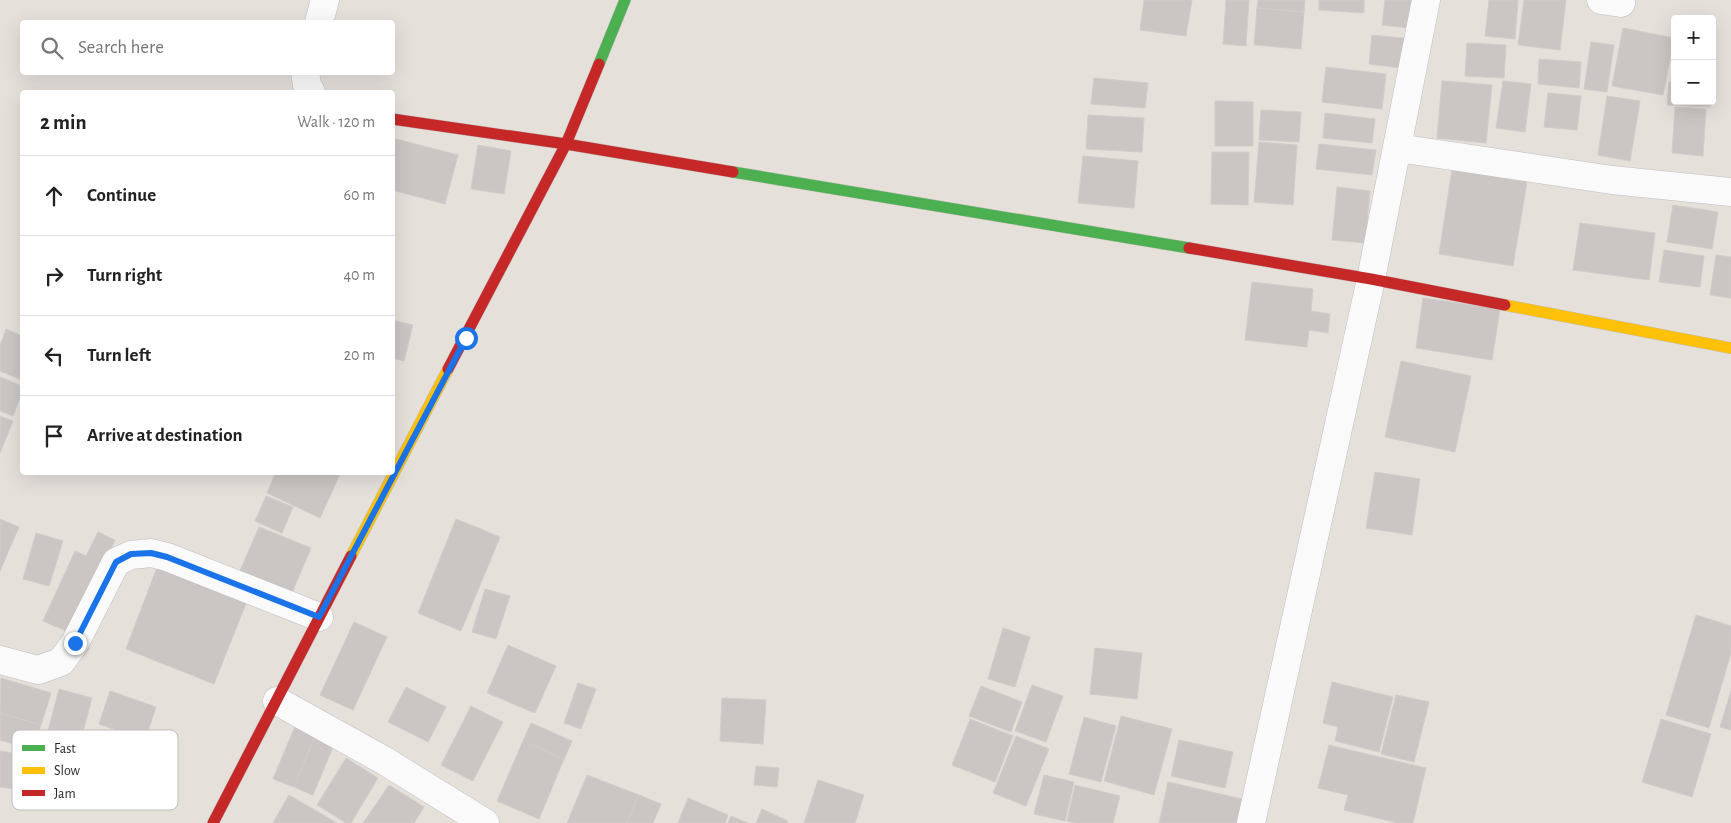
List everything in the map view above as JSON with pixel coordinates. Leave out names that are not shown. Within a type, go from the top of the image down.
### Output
[{"type":"street","points":[[320,20],[325,0]]},
{"type":"street","points":[[395,471],[566,144],[625,0]]},
{"type":"street","points":[[1251,823],[1371,279],[1426,0]]},
{"type":"street","points":[[306,75],[307,85],[310,90]]},
{"type":"street","points":[[395,119],[566,144],[1371,279],[1731,348]]},
{"type":"street","points":[[1398,148],[1612,180],[1731,192]]},
{"type":"street","points":[[213,823],[393,475]]},
{"type":"street","points":[[0,660],[38,670],[61,662],[75,643],[116,562],[131,554],[151,553],[167,557],[319,617]]},
{"type":"street","points":[[277,701],[385,761],[485,823]]},
{"type":"building","points":[[1144,0],[1192,0],[1186,36],[1140,30]]},
{"type":"building","points":[[1226,0],[1249,0],[1246,46],[1223,44]]},
{"type":"building","points":[[1258,0],[1305,0],[1304,12],[1257,8]]},
{"type":"building","points":[[1319,0],[1364,0],[1364,13],[1319,10]]},
{"type":"building","points":[[1385,0],[1413,0],[1409,28],[1382,25]]},
{"type":"building","points":[[1489,0],[1518,0],[1515,39],[1485,36]]},
{"type":"building","points":[[1524,0],[1566,0],[1560,50],[1518,45]]},
{"type":"building","points":[[1257,8],[1304,12],[1301,49],[1254,45]]},
{"type":"building","points":[[1623,28],[1671,37],[1671,54],[1663,95],[1612,86]]},
{"type":"building","points":[[1372,35],[1412,39],[1408,69],[1369,64]]},
{"type":"building","points":[[1591,42],[1614,45],[1607,92],[1584,89]]},
{"type":"building","points":[[1467,43],[1506,45],[1504,78],[1465,76]]},
{"type":"building","points":[[1539,59],[1581,62],[1579,88],[1538,84]]},
{"type":"building","points":[[1326,67],[1386,74],[1382,109],[1322,102]]},
{"type":"building","points":[[1094,78],[1148,83],[1145,108],[1091,104]]},
{"type":"building","points":[[1442,81],[1492,85],[1486,143],[1437,138]]},
{"type":"building","points":[[1503,81],[1531,84],[1525,132],[1496,128]]},
{"type":"building","points":[[1669,82],[1671,82],[1671,105],[1710,105],[1710,107],[1667,105]]},
{"type":"building","points":[[1548,93],[1581,96],[1577,130],[1544,127]]},
{"type":"building","points":[[1607,96],[1640,101],[1630,161],[1598,155]]},
{"type":"building","points":[[1215,101],[1253,102],[1253,146],[1215,146]]},
{"type":"building","points":[[1675,107],[1706,109],[1703,156],[1672,153]]},
{"type":"building","points":[[1261,110],[1301,112],[1299,142],[1259,140]]},
{"type":"building","points":[[1325,113],[1375,119],[1372,143],[1323,138]]},
{"type":"building","points":[[1088,115],[1144,118],[1142,152],[1086,149]]},
{"type":"building","points":[[395,139],[458,155],[445,204],[395,191]]},
{"type":"building","points":[[1259,142],[1297,145],[1293,205],[1254,202]]},
{"type":"building","points":[[1319,144],[1376,150],[1372,175],[1316,169]]},
{"type":"building","points":[[478,145],[511,151],[504,194],[471,189]]},
{"type":"building","points":[[1212,152],[1249,152],[1248,205],[1211,204]]},
{"type":"building","points":[[1083,156],[1138,161],[1134,208],[1078,203]]},
{"type":"building","points":[[1452,170],[1527,182],[1513,266],[1439,254]]},
{"type":"building","points":[[1337,187],[1370,191],[1365,243],[1332,240]]},
{"type":"building","points":[[1673,205],[1718,212],[1712,249],[1667,242]]},
{"type":"building","points":[[1580,223],[1655,233],[1649,280],[1573,270]]},
{"type":"building","points":[[1664,250],[1704,256],[1700,287],[1659,282]]},
{"type":"building","points":[[1716,255],[1731,257],[1731,298],[1710,295]]},
{"type":"building","points":[[1252,282],[1313,289],[1311,311],[1330,314],[1328,333],[1309,330],[1307,347],[1245,340]]},
{"type":"building","points":[[1423,298],[1500,309],[1492,360],[1416,348]]},
{"type":"building","points":[[395,321],[413,325],[404,361],[395,359]]},
{"type":"building","points":[[6,329],[20,335],[20,379],[0,371],[0,346]]},
{"type":"building","points":[[1401,361],[1471,376],[1455,452],[1385,437]]},
{"type":"building","points":[[0,377],[20,385],[20,398],[13,416],[0,411]]},
{"type":"building","points":[[0,416],[13,421],[0,453]]},
{"type":"building","points":[[1375,472],[1420,479],[1412,535],[1366,528]]},
{"type":"building","points":[[275,475],[340,475],[320,518],[267,493]]},
{"type":"building","points":[[266,496],[293,507],[282,533],[255,521]]},
{"type":"building","points":[[0,519],[19,527],[0,571]]},
{"type":"building","points":[[456,519],[500,537],[461,631],[418,613]]},
{"type":"building","points":[[259,527],[311,548],[291,595],[239,573]]},
{"type":"building","points":[[98,532],[115,540],[71,633],[43,621],[75,551],[86,556]]},
{"type":"building","points":[[36,533],[63,541],[49,586],[23,579]]},
{"type":"building","points":[[158,565],[247,601],[214,684],[126,649]]},
{"type":"building","points":[[485,589],[510,596],[496,639],[472,632]]},
{"type":"building","points":[[1696,615],[1731,626],[1731,653],[1709,728],[1666,715]]},
{"type":"building","points":[[354,622],[387,637],[353,710],[320,695]]},
{"type":"building","points":[[1003,628],[1030,637],[1015,687],[988,679]]},
{"type":"building","points":[[508,645],[556,666],[535,713],[487,693]]},
{"type":"building","points":[[1095,648],[1142,653],[1137,699],[1090,694]]},
{"type":"building","points":[[1,678],[51,693],[41,725],[0,713]]},
{"type":"building","points":[[1332,682],[1393,697],[1379,752],[1335,741],[1338,727],[1323,723]]},
{"type":"building","points":[[578,683],[596,689],[581,729],[564,723]]},
{"type":"building","points":[[1032,685],[1063,696],[1046,742],[1015,731]]},
{"type":"building","points":[[981,686],[1022,702],[1011,732],[969,716]]},
{"type":"building","points":[[406,687],[446,707],[428,742],[388,722]]},
{"type":"building","points":[[59,689],[92,698],[84,730],[48,730]]},
{"type":"building","points":[[110,691],[156,707],[148,730],[116,730],[99,724]]},
{"type":"building","points":[[1731,691],[1731,730],[1720,727]]},
{"type":"building","points":[[1396,695],[1429,702],[1414,762],[1381,754]]},
{"type":"building","points":[[722,698],[766,700],[763,744],[720,741]]},
{"type":"building","points":[[471,706],[503,722],[473,781],[441,765]]},
{"type":"building","points":[[0,713],[41,725],[39,730],[12,730],[12,744],[0,740]]},
{"type":"building","points":[[1121,716],[1172,729],[1154,795],[1104,781]]},
{"type":"building","points":[[1084,717],[1116,726],[1101,782],[1069,774]]},
{"type":"building","points":[[298,719],[318,728],[294,787],[273,779]]},
{"type":"building","points":[[970,719],[1013,736],[995,782],[952,765]]},
{"type":"building","points":[[1661,719],[1711,734],[1692,797],[1642,782]]},
{"type":"building","points":[[531,723],[572,741],[564,759],[523,741]]},
{"type":"building","points":[[318,728],[338,735],[313,795],[294,787]]},
{"type":"building","points":[[1016,736],[1049,749],[1026,806],[993,793]]},
{"type":"building","points":[[1179,740],[1233,752],[1225,788],[1171,776]]},
{"type":"building","points":[[523,741],[564,759],[539,819],[497,801]]},
{"type":"building","points":[[1329,745],[1426,768],[1413,823],[1398,823],[1344,810],[1348,795],[1318,788]]},
{"type":"building","points":[[0,751],[12,753],[12,789],[0,787]]},
{"type":"building","points":[[346,758],[378,778],[351,823],[346,823],[317,805]]},
{"type":"building","points":[[756,766],[779,768],[777,787],[754,785]]},
{"type":"building","points":[[587,775],[639,795],[627,823],[567,823]]},
{"type":"building","points":[[1044,775],[1074,782],[1065,821],[1034,814]]},
{"type":"building","points":[[818,780],[864,795],[855,823],[804,823]]},
{"type":"building","points":[[1168,782],[1251,801],[1246,823],[1159,823]]},
{"type":"building","points":[[389,785],[424,807],[414,823],[363,823]]},
{"type":"building","points":[[1075,785],[1120,796],[1113,823],[1076,823],[1067,821]]},
{"type":"building","points":[[289,795],[337,823],[273,823]]},
{"type":"building","points":[[639,795],[661,804],[653,823],[627,823]]},
{"type":"building","points":[[688,798],[728,815],[725,823],[678,823]]},
{"type":"building","points":[[762,809],[788,821],[787,823],[756,823]]},
{"type":"building","points":[[731,816],[748,823],[728,823]]},
{"type":"traffic: fast","points":[[599,64],[625,0]]},
{"type":"traffic: fast","points":[[733,172],[1189,248]]},
{"type":"traffic: slow","points":[[1505,305],[1731,348]]},
{"type":"traffic: slow","points":[[395,471],[448,369]]},
{"type":"traffic: slow","points":[[351,556],[393,475]]},
{"type":"traffic: jam","points":[[448,369],[566,144],[599,64]]},
{"type":"traffic: jam","points":[[395,119],[566,144],[733,172]]},
{"type":"traffic: jam","points":[[1189,248],[1371,279],[1505,305]]},
{"type":"traffic: jam","points":[[213,823],[351,556]]},
{"type":"route","points":[[75,643],[116,562],[131,554],[151,553],[167,557],[319,617],[466,338]]}]
